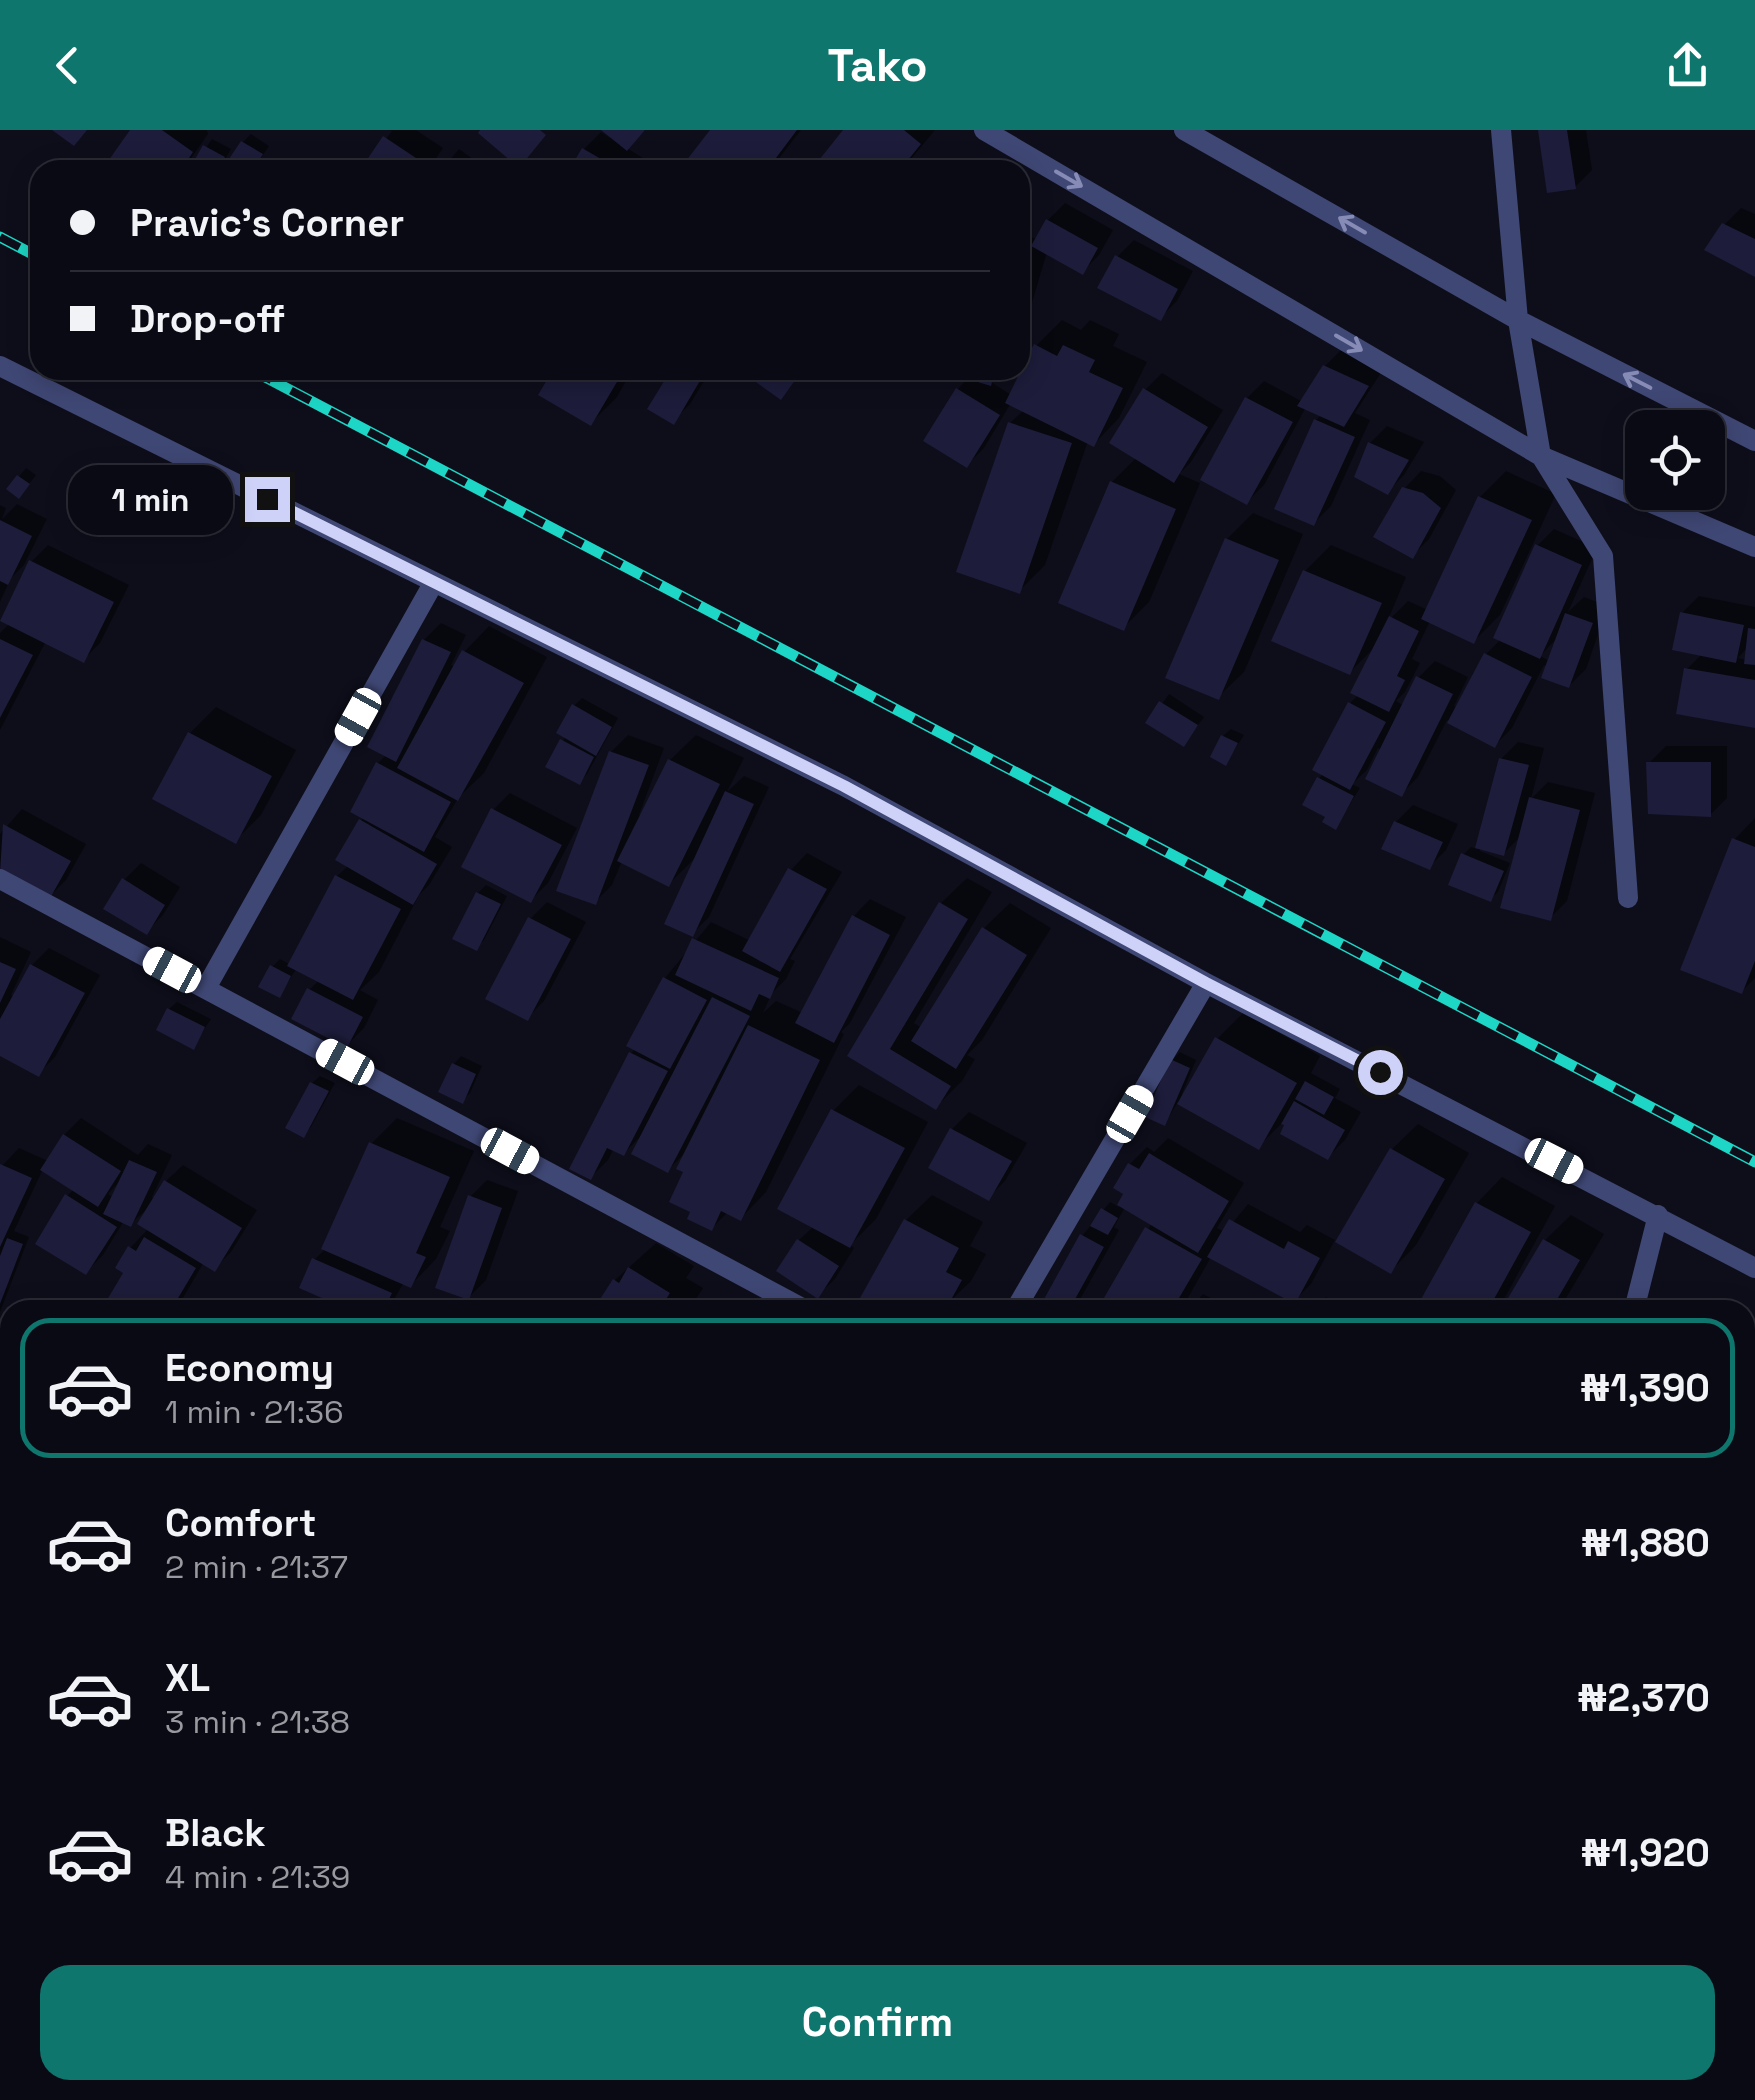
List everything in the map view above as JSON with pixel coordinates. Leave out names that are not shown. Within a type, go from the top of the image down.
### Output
[{"type":"street","points":[[984,130],[1541,456],[1755,547]]},
{"type":"street","points":[[1184,130],[1518,320],[1755,441]]},
{"type":"street","points":[[1502,130],[1518,320],[1541,456],[1603,556],[1628,898]]},
{"type":"street","points":[[0,366],[844,786],[1206,983],[1658,1214],[1755,1268]]},
{"type":"street","points":[[206,988],[434,582]]},
{"type":"street","points":[[0,879],[787,1300]]},
{"type":"street","points":[[1021,1300],[1206,983]]},
{"type":"street","points":[[1636,1300],[1658,1214]]},
{"type":"building","points":[[52,130],[87,130],[74,146]]},
{"type":"building","points":[[130,130],[162,130],[193,152],[188,160],[109,160]]},
{"type":"building","points":[[540,130],[546,135],[526,160],[510,160],[478,133]]},
{"type":"building","points":[[601,130],[645,130],[627,151]]},
{"type":"building","points":[[710,130],[797,130],[774,160],[687,160]]},
{"type":"building","points":[[843,130],[904,130],[921,144],[908,160],[819,160]]},
{"type":"building","points":[[1538,130],[1567,130],[1576,189],[1547,193]]},
{"type":"building","points":[[383,136],[419,160],[367,160]]},
{"type":"building","points":[[241,141],[263,154],[259,160],[228,160]]},
{"type":"building","points":[[203,145],[225,157],[223,160],[195,160]]},
{"type":"building","points":[[582,148],[603,160],[575,160]]},
{"type":"building","points":[[1046,219],[1098,248],[1083,275],[1031,246]]},
{"type":"building","points":[[1722,223],[1755,239],[1755,277],[1704,250]]},
{"type":"building","points":[[1115,255],[1178,289],[1161,321],[1097,288]]},
{"type":"building","points":[[1034,344],[1057,356],[1063,345],[1095,360],[1089,372],[1123,388],[1094,447],[1005,403],[1016,380],[1030,380],[1030,352]]},
{"type":"building","points":[[1323,365],[1369,386],[1344,427],[1297,406]]},
{"type":"building","points":[[547,380],[618,380],[591,426],[538,395]]},
{"type":"building","points":[[665,380],[700,380],[674,425],[647,409]]},
{"type":"building","points":[[753,380],[795,380],[781,400]]},
{"type":"building","points":[[971,380],[992,380],[991,386]]},
{"type":"building","points":[[956,388],[1000,415],[967,468],[923,441]]},
{"type":"building","points":[[1143,388],[1208,427],[1174,483],[1109,443]]},
{"type":"building","points":[[1245,397],[1293,422],[1247,505],[1200,480]]},
{"type":"building","points":[[1314,419],[1355,437],[1314,526],[1274,509]]},
{"type":"building","points":[[1008,422],[1072,443],[1020,594],[956,572]]},
{"type":"building","points":[[1368,442],[1409,460],[1388,495],[1354,477]]},
{"type":"building","points":[[17,475],[30,484],[19,499],[6,489]]},
{"type":"building","points":[[122,477],[154,494],[137,524],[106,506]]},
{"type":"building","points":[[1110,481],[1176,509],[1124,631],[1058,603]]},
{"type":"building","points":[[1402,487],[1423,493],[1441,508],[1413,559],[1373,537]]},
{"type":"building","points":[[1478,496],[1532,520],[1474,644],[1421,619]]},
{"type":"building","points":[[0,520],[32,536],[8,585],[0,581]]},
{"type":"building","points":[[1225,538],[1279,560],[1219,700],[1165,678]]},
{"type":"building","points":[[1535,544],[1582,565],[1540,659],[1493,638]]},
{"type":"building","points":[[29,560],[114,602],[84,663],[0,621]]},
{"type":"building","points":[[1303,570],[1382,603],[1350,675],[1271,641]]},
{"type":"building","points":[[1680,612],[1744,625],[1736,663],[1672,650]]},
{"type":"building","points":[[1565,613],[1593,623],[1569,688],[1541,678]]},
{"type":"building","points":[[1389,616],[1419,631],[1397,676],[1405,680],[1389,712],[1350,693]]},
{"type":"building","points":[[1748,628],[1755,629],[1755,665],[1744,664]]},
{"type":"building","points":[[0,639],[33,655],[0,718]]},
{"type":"building","points":[[422,639],[451,652],[396,762],[367,747]]},
{"type":"building","points":[[462,650],[524,683],[458,801],[397,768]]},
{"type":"building","points":[[1484,653],[1532,677],[1495,748],[1447,723]]},
{"type":"building","points":[[1684,668],[1755,680],[1755,728],[1676,714]]},
{"type":"building","points":[[1416,676],[1453,694],[1402,797],[1365,779]]},
{"type":"building","points":[[1159,701],[1198,725],[1184,747],[1145,723]]},
{"type":"building","points":[[1348,702],[1386,722],[1350,790],[1312,770]]},
{"type":"building","points":[[572,704],[612,727],[596,756],[556,733]]},
{"type":"building","points":[[188,732],[272,776],[236,844],[152,799]]},
{"type":"building","points":[[1221,735],[1238,743],[1226,766],[1210,757]]},
{"type":"building","points":[[560,739],[594,757],[580,785],[545,767]]},
{"type":"building","points":[[609,751],[649,765],[596,905],[556,891]]},
{"type":"building","points":[[1499,758],[1529,765],[1504,856],[1475,848]]},
{"type":"building","points":[[668,759],[720,784],[669,887],[617,861]]},
{"type":"building","points":[[376,762],[451,802],[424,852],[350,812]]},
{"type":"building","points":[[1646,762],[1711,762],[1711,817],[1648,814]]},
{"type":"building","points":[[1317,777],[1354,796],[1336,830],[1322,822],[1325,817],[1302,805]]},
{"type":"building","points":[[725,791],[754,804],[693,937],[664,924]]},
{"type":"building","points":[[1529,797],[1580,810],[1551,921],[1500,908]]},
{"type":"building","points":[[491,808],[562,845],[531,903],[461,867]]},
{"type":"building","points":[[359,819],[437,864],[413,905],[335,860]]},
{"type":"building","points":[[1394,821],[1443,842],[1430,870],[1381,849]]},
{"type":"building","points":[[3,824],[71,861],[49,900],[0,873]]},
{"type":"building","points":[[1732,838],[1755,847],[1755,961],[1742,994],[1680,970]]},
{"type":"building","points":[[1461,853],[1504,871],[1491,902],[1448,885]]},
{"type":"building","points":[[788,868],[827,889],[780,972],[742,951]]},
{"type":"building","points":[[335,875],[401,909],[353,1000],[287,966]]},
{"type":"building","points":[[122,878],[165,905],[147,935],[103,909]]},
{"type":"building","points":[[476,892],[501,904],[477,951],[452,939]]},
{"type":"building","points":[[939,902],[968,919],[890,1049],[951,1086],[936,1110],[847,1056]]},
{"type":"building","points":[[852,915],[890,935],[834,1043],[795,1023]]},
{"type":"building","points":[[528,917],[571,939],[528,1021],[485,999]]},
{"type":"building","points":[[982,927],[1027,955],[956,1069],[911,1041]]},
{"type":"building","points":[[692,938],[779,978],[770,999],[759,994],[751,1011],[675,975]]},
{"type":"building","points":[[0,962],[16,969],[0,1003]]},
{"type":"building","points":[[30,964],[85,993],[39,1077],[0,1056],[0,1019]]},
{"type":"building","points":[[270,965],[291,976],[280,998],[258,987]]},
{"type":"building","points":[[663,977],[707,1000],[670,1069],[626,1046]]},
{"type":"building","points":[[307,988],[363,1017],[347,1048],[291,1019]]},
{"type":"building","points":[[712,997],[750,1016],[668,1173],[631,1154]]},
{"type":"building","points":[[167,1008],[205,1027],[194,1050],[156,1030]]},
{"type":"building","points":[[748,1025],[820,1060],[741,1221],[721,1211],[712,1231],[687,1219],[690,1212],[669,1202],[683,1172],[676,1169]]},
{"type":"building","points":[[1215,1037],[1297,1083],[1259,1150],[1177,1104]]},
{"type":"building","points":[[629,1052],[668,1071],[624,1156],[607,1148],[591,1180],[569,1169]]},
{"type":"building","points":[[1170,1059],[1190,1068],[1165,1126],[1145,1117]]},
{"type":"building","points":[[452,1063],[476,1074],[463,1104],[438,1092]]},
{"type":"building","points":[[1305,1081],[1334,1097],[1324,1115],[1295,1099]]},
{"type":"building","points":[[310,1082],[329,1091],[304,1138],[285,1128]]},
{"type":"building","points":[[1294,1101],[1345,1130],[1328,1160],[1280,1134]]},
{"type":"building","points":[[831,1109],[905,1148],[850,1248],[777,1209]]},
{"type":"building","points":[[950,1128],[1012,1161],[989,1201],[928,1168]]},
{"type":"building","points":[[63,1134],[121,1171],[98,1207],[40,1170]]},
{"type":"building","points":[[369,1142],[450,1177],[416,1253],[426,1257],[411,1288],[321,1249]]},
{"type":"building","points":[[1390,1148],[1445,1179],[1391,1274],[1335,1242]]},
{"type":"building","points":[[1149,1153],[1229,1201],[1198,1253],[1117,1205],[1123,1194],[1113,1188],[1128,1163],[1139,1169]]},
{"type":"building","points":[[129,1160],[157,1172],[131,1227],[103,1214]]},
{"type":"building","points":[[0,1164],[32,1178],[0,1247]]},
{"type":"building","points":[[164,1180],[242,1228],[215,1272],[137,1224]]},
{"type":"building","points":[[65,1194],[117,1227],[86,1275],[35,1244]]},
{"type":"building","points":[[468,1195],[502,1208],[469,1300],[435,1288]]},
{"type":"building","points":[[1475,1202],[1531,1232],[1494,1300],[1421,1300]]},
{"type":"building","points":[[1101,1208],[1118,1218],[1108,1235],[1090,1226]]},
{"type":"building","points":[[904,1219],[959,1248],[946,1272],[962,1280],[951,1300],[860,1298]]},
{"type":"building","points":[[1229,1219],[1284,1249],[1288,1241],[1320,1258],[1297,1300],[1288,1300],[1207,1257]]},
{"type":"building","points":[[1145,1227],[1202,1259],[1178,1300],[1103,1300]]},
{"type":"building","points":[[1080,1234],[1104,1247],[1075,1300],[1044,1300]]},
{"type":"building","points":[[144,1237],[196,1268],[177,1300],[107,1300],[123,1273],[115,1268],[128,1246],[136,1251]]},
{"type":"building","points":[[7,1238],[23,1244],[2,1300],[0,1300],[0,1256]]},
{"type":"building","points":[[797,1239],[839,1266],[818,1299],[776,1271]]},
{"type":"building","points":[[1543,1239],[1580,1260],[1557,1300],[1507,1300]]},
{"type":"building","points":[[312,1258],[392,1293],[389,1300],[326,1300],[299,1288]]},
{"type":"building","points":[[628,1267],[670,1293],[666,1300],[599,1300],[613,1279],[619,1283]]},
{"type":"railway","points":[[0,237],[30,253]]},
{"type":"railway","points":[[271,380],[1755,1162]]},
{"type":"route","points":[[267,499],[844,786],[1206,983],[1380,1072]]}]
